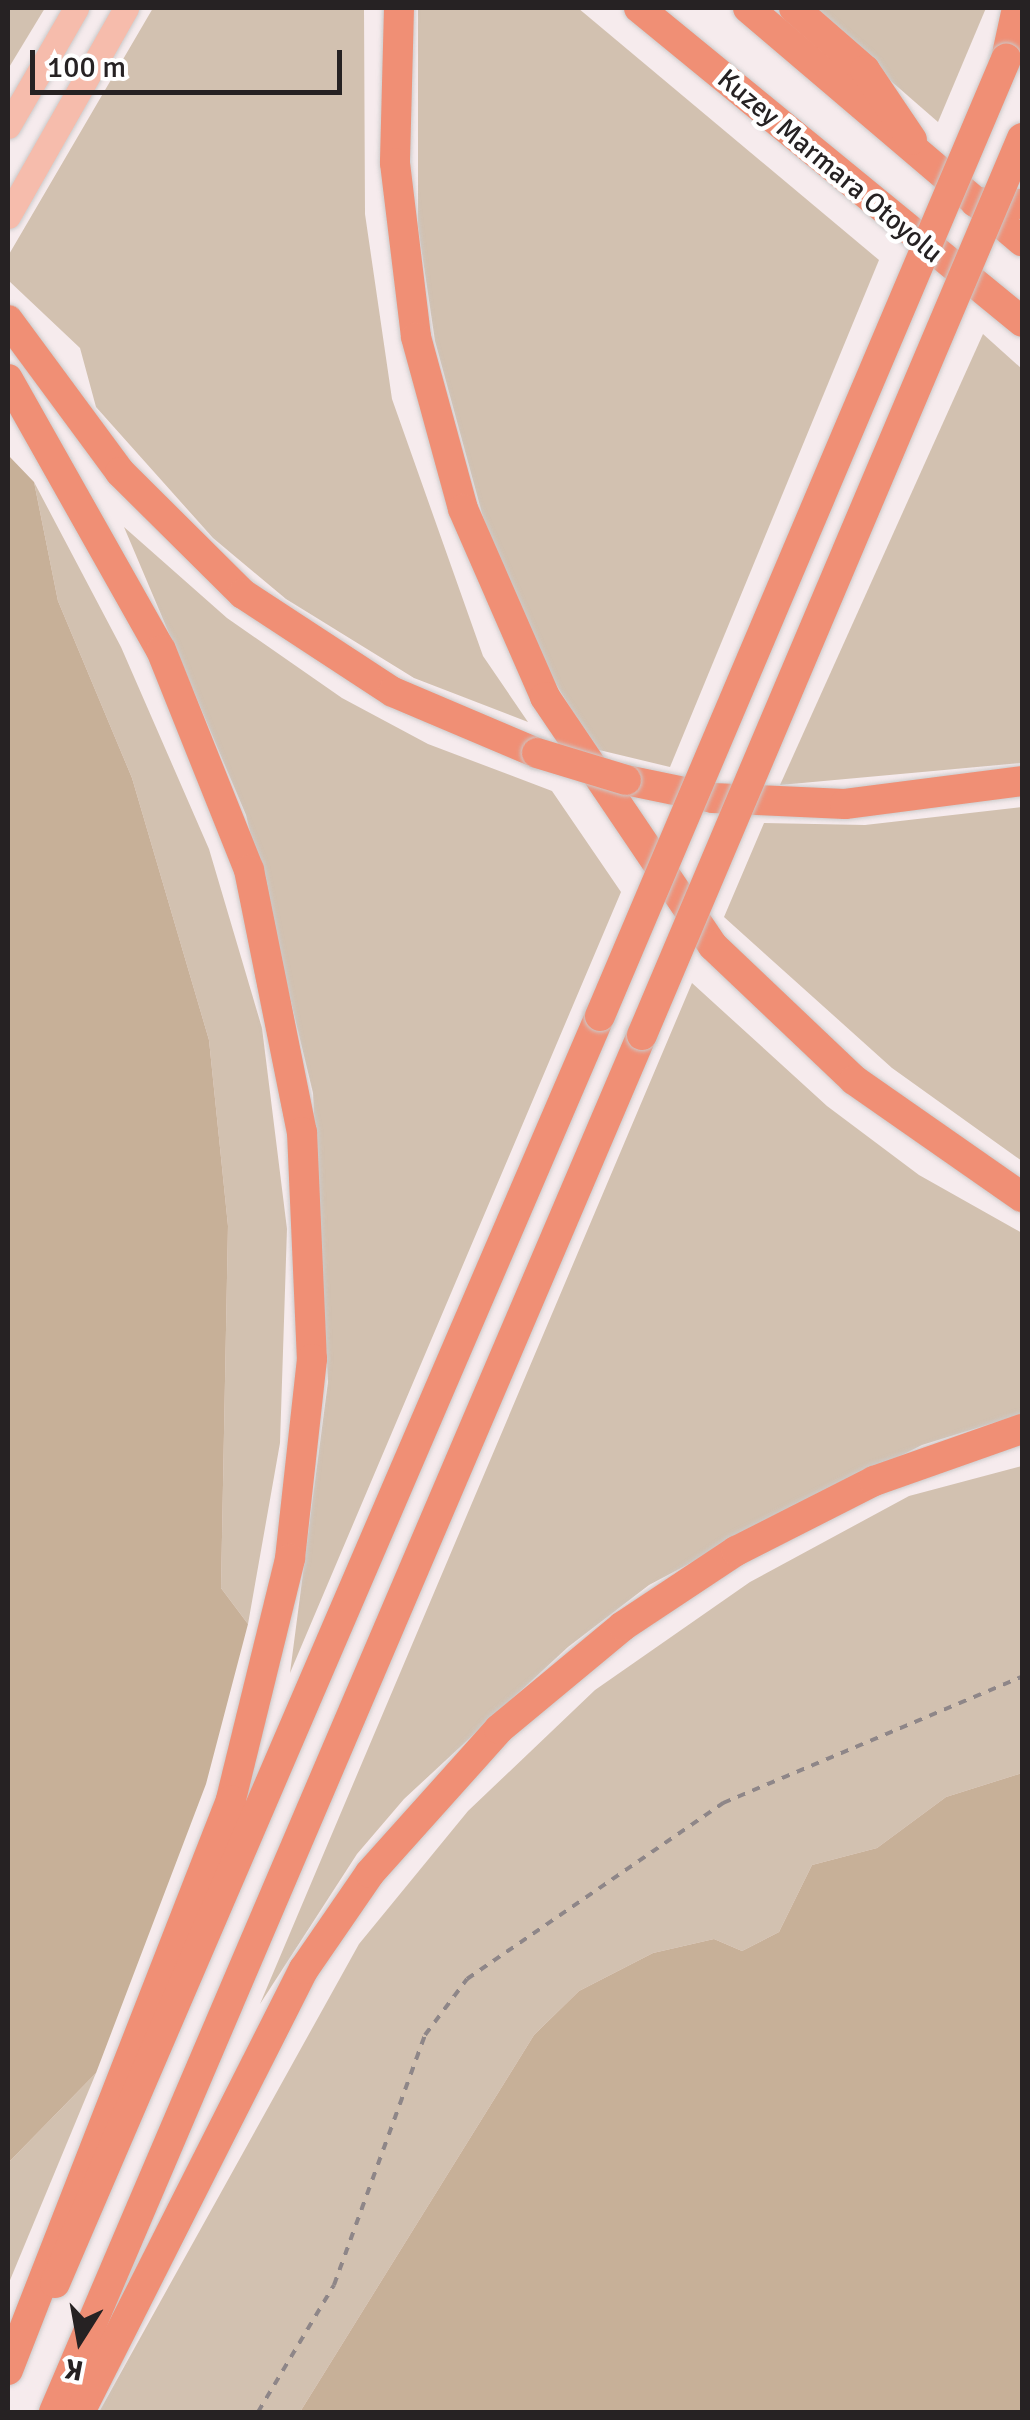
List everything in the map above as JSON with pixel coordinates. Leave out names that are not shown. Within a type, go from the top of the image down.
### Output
[{"type":"highway","points":[[399,8],[395,163],[416,337],[463,509],[544,697],[643,852],[748,983],[854,1080],[1022,1197]]},
{"type":"highway","name":"Kuzey Marmara Otoyolu","points":[[639,8],[1022,322]]},
{"type":"highway","points":[[748,8],[1022,241]]},
{"type":"highway","points":[[794,8],[865,70],[901,113],[916,152]]},
{"type":"highway","points":[[1006,59],[1017,8]]},
{"type":"highway","points":[[28,2322],[72,2253],[1022,20]]},
{"type":"highway","points":[[54,2412],[1022,138]]},
{"type":"highway","points":[[958,289],[1022,180]]},
{"type":"highway","points":[[975,202],[1022,204]]},
{"type":"highway","points":[[15,333],[120,472],[244,594],[393,692],[536,754],[626,780],[812,804],[1022,781]]},
{"type":"highway","points":[[8,379],[161,650],[249,870],[302,1132],[312,1359],[290,1558],[232,1800],[8,2370]]},
{"type":"highway","points":[[80,2412],[304,1969],[370,1873],[486,1743],[623,1626],[736,1551],[874,1481],[1022,1429]]},
{"type":"main road","points":[[8,126],[76,8]]},
{"type":"main road","points":[[8,216],[126,8]]},
{"type":"path","points":[[258,2412],[334,2286],[425,2036],[466,1980],[722,1802],[1022,1676]]},
{"type":"shaded area","points":[[8,8],[45,8],[8,69]]},
{"type":"shaded area","points":[[153,8],[364,8],[365,214],[392,399],[483,656],[528,722],[414,678],[286,599],[213,538],[96,407],[80,348],[8,280],[8,256]]},
{"type":"shaded area","points":[[418,8],[578,8],[879,260],[670,767],[595,749],[535,649],[483,517],[435,341],[418,226]]},
{"type":"shaded area","points":[[807,8],[986,8],[938,122]]},
{"type":"shaded area","points":[[983,334],[1022,369],[1022,763],[780,785]]},
{"type":"shaded area","points":[[8,455],[34,482],[58,601],[132,778],[209,1040],[228,1226],[221,1588],[248,1624],[206,1784],[96,2073],[8,2163]]},
{"type":"shaded area","points":[[34,482],[121,647],[209,849],[262,1028],[287,1229],[280,1443],[248,1624],[221,1588],[228,1226],[209,1040],[132,778],[58,601]]},
{"type":"shaded area","points":[[124,527],[227,618],[342,698],[428,744],[552,791],[621,892],[290,1673],[328,1382],[313,1093],[246,815]]},
{"type":"shaded area","points":[[1022,807],[1022,1161],[892,1068],[724,917],[764,823],[865,825]]},
{"type":"shaded area","points":[[692,983],[827,1106],[919,1175],[1022,1233],[1022,1414],[922,1445],[751,1531],[649,1585],[568,1647],[404,1799],[357,1854],[260,2004]]},
{"type":"shaded area","points":[[1022,1466],[1022,1773],[946,1797],[877,1848],[812,1865],[779,1932],[742,1951],[714,1939],[653,1953],[579,1991],[534,2035],[300,2412],[99,2412],[359,1944],[468,1811],[595,1690],[750,1582],[909,1496]]},
{"type":"shaded area","points":[[1022,1773],[1022,2412],[300,2412],[534,2035],[579,1991],[653,1953],[714,1939],[742,1951],[779,1932],[812,1865],[877,1848],[946,1797]]},
{"type":"shaded area","points":[[96,2073],[8,2285],[8,2163]]}]
